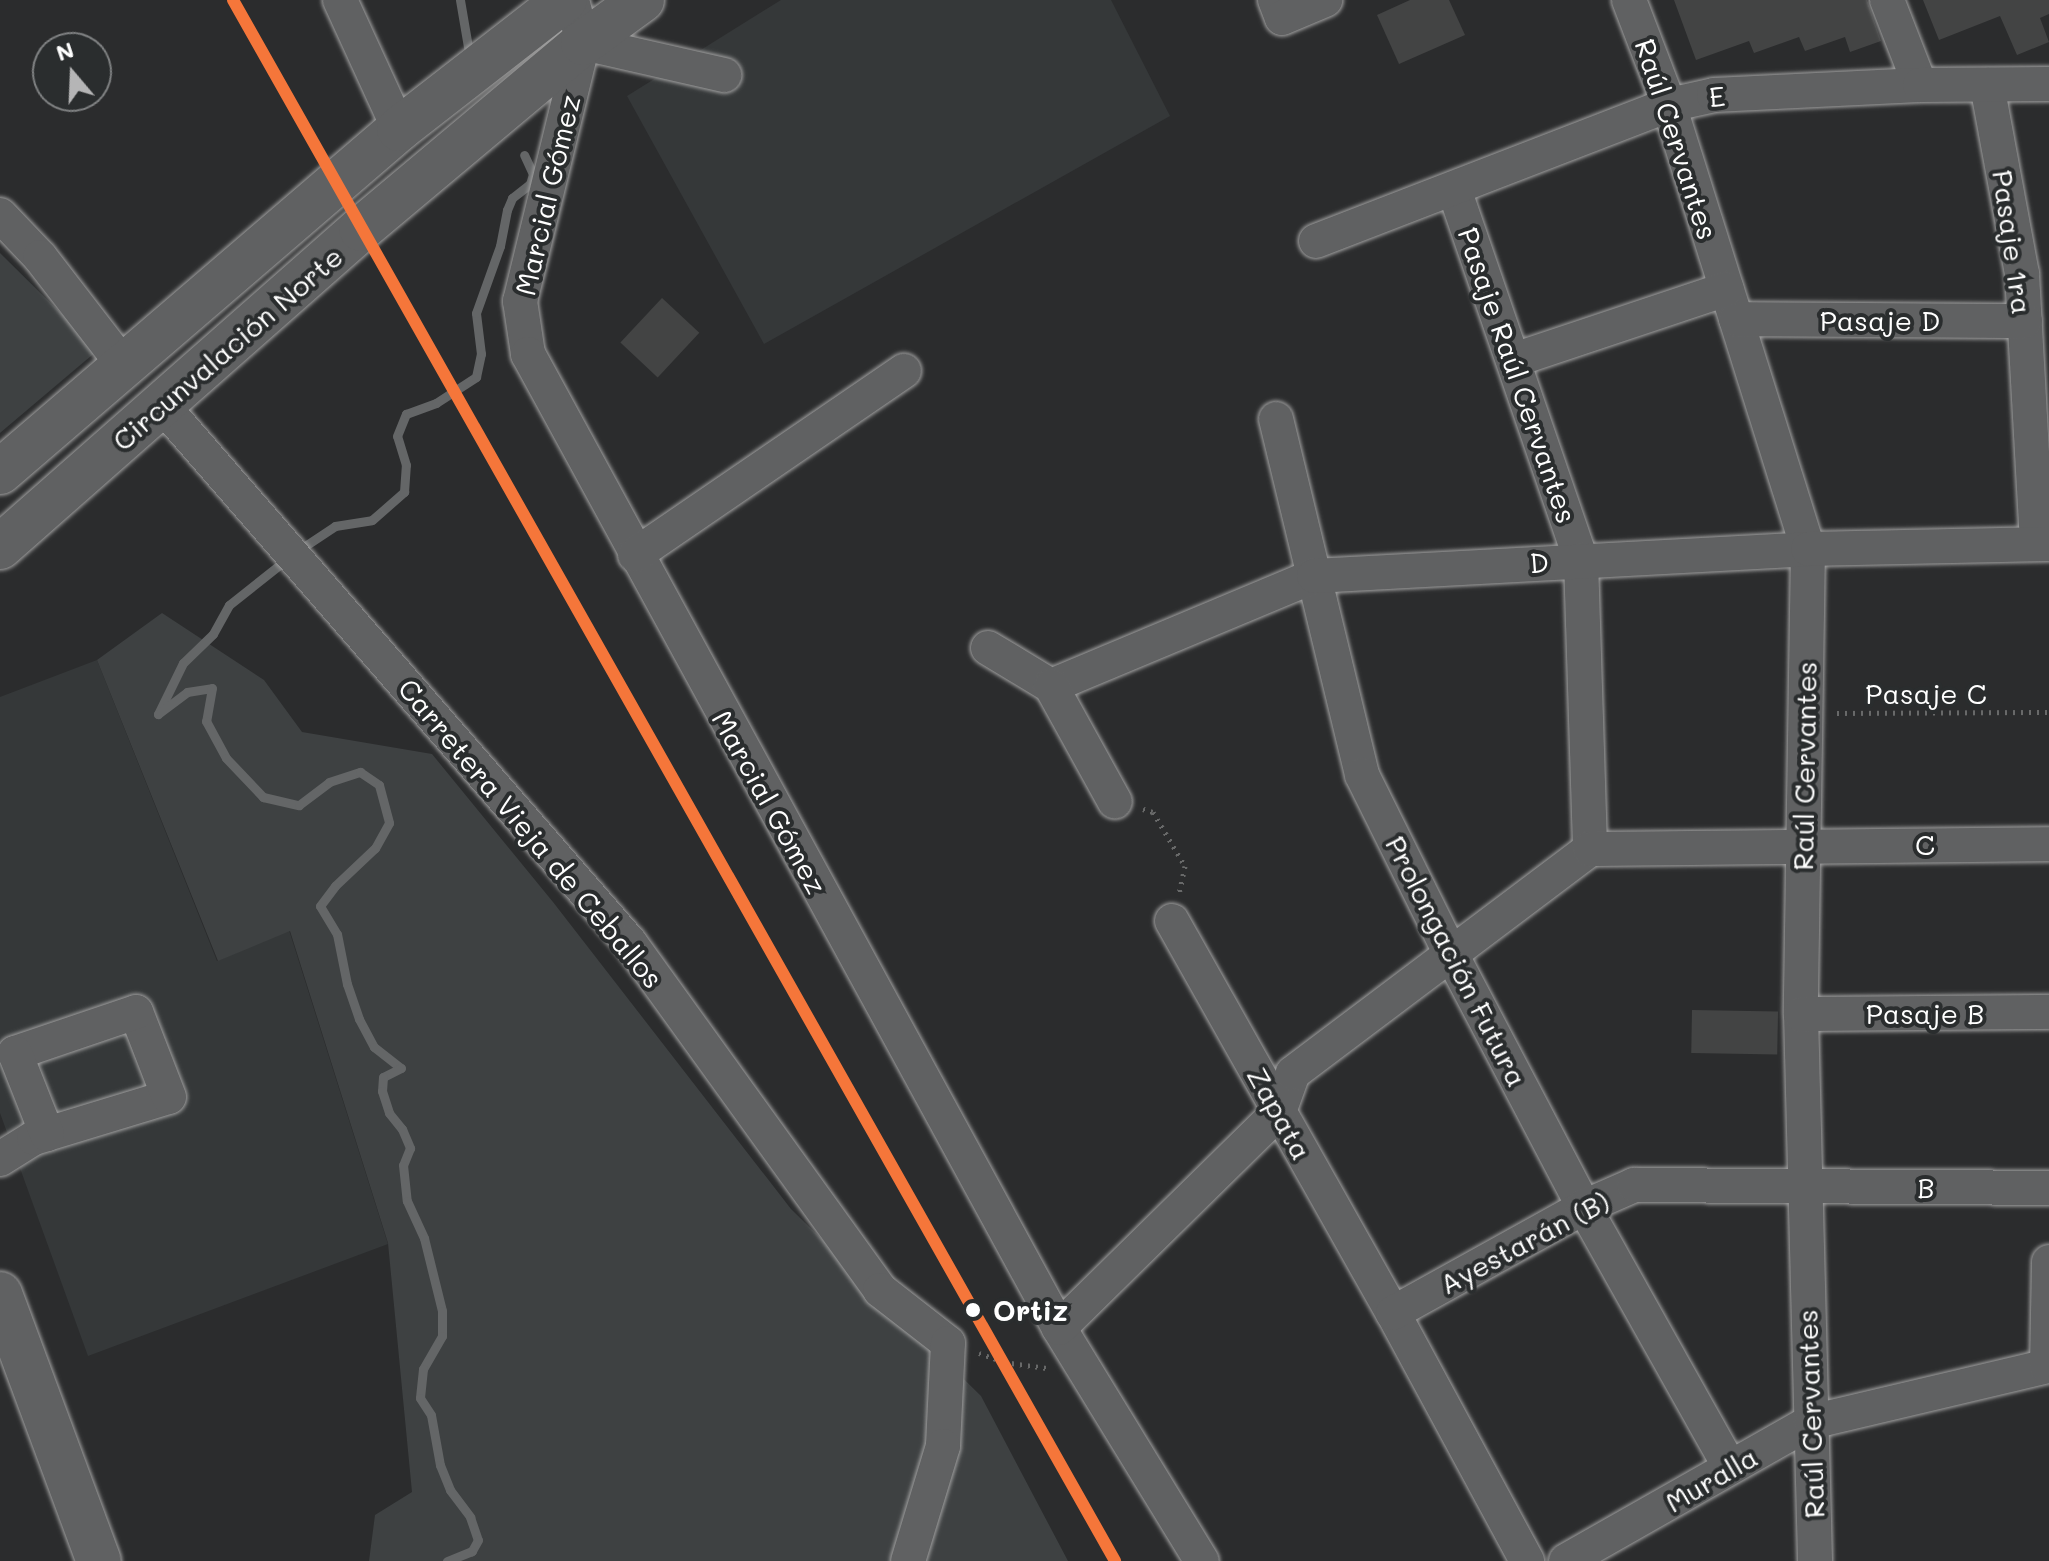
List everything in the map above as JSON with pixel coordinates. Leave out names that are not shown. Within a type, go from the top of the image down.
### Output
[{"type":"main road","name":"Circunvalación Norte","points":[[0,472],[122,363],[399,129],[565,0]]},
{"type":"main road","name":"Circunvalación Norte","points":[[0,547],[361,229],[583,43],[642,0]]},
{"type":"main road","points":[[0,1294],[99,1561]]},
{"type":"street","points":[[340,0],[399,129]]},
{"type":"street","name":"Marcial Gómez","points":[[572,0],[583,43],[520,301],[528,354],[1059,1328],[1202,1561]]},
{"type":"street","points":[[1279,9],[1325,0]]},
{"type":"street","name":"Raúl Cervantes","points":[[1629,0],[1669,105],[1808,549],[1801,1014],[1803,1186],[1815,1561]]},
{"type":"street","points":[[1887,0],[1920,85]]},
{"type":"street","points":[[583,43],[724,75]]},
{"type":"street","name":"E","points":[[1316,241],[1669,105],[1714,95],[1920,85],[2049,84]]},
{"type":"street","name":"Pasaje 1ra","points":[[1987,85],[2022,274],[2043,544]]},
{"type":"street","name":"Pasaje Raúl Cervantes","points":[[1454,189],[1581,560],[1590,849]]},
{"type":"street","points":[[0,215],[40,257],[122,363]]},
{"type":"street","name":"Pasaje D","points":[[1514,360],[1731,304],[2025,321]]},
{"type":"street","points":[[635,555],[904,371]]},
{"type":"street","name":"Carretera Vieja de Ceballos","points":[[162,405],[630,943],[880,1290],[948,1343]]},
{"type":"street","name":"Prolongación Futura","points":[[1276,419],[1362,775],[1451,954],[1584,1207],[1730,1467]]},
{"type":"street","name":"D","points":[[1051,686],[1314,576],[1808,549],[2043,544]]},
{"type":"street","points":[[988,648],[1051,686],[1115,802]]},
{"type":"street","name":"C","points":[[1590,849],[1802,844],[2049,844]]},
{"type":"street","points":[[1059,1328],[1279,1112],[1293,1073],[1590,849]]},
{"type":"street","name":"Zapata","points":[[1172,921],[1393,1313],[1527,1561]]},
{"type":"street","points":[[0,1159],[47,1134],[169,1097],[136,1012],[15,1053],[47,1134]]},
{"type":"street","name":"Pasaje B","points":[[1801,1014],[2049,1012]]},
{"type":"street","name":"Ayestarán (B)","points":[[1393,1313],[1584,1207],[1634,1185],[1803,1186]]},
{"type":"street","name":"B","points":[[1803,1186],[2049,1188]]},
{"type":"street","points":[[2047,1366],[2049,1262]]},
{"type":"street","points":[[908,1561],[943,1446],[948,1343]]},
{"type":"street","name":"Muralla","points":[[1566,1561],[1811,1422],[2047,1366]]},
{"type":"path","name":"Pasaje C","points":[[1804,713],[2049,712]]},
{"type":"path","points":[[1115,802],[1153,812],[1185,866],[1172,921]]},
{"type":"path","points":[[948,1343],[1004,1362],[1085,1373]]},
{"type":"shaded area","points":[[781,0],[1111,0],[1170,116],[764,344],[627,96]]},
{"type":"shaded area","points":[[0,253],[98,350],[0,433]]},
{"type":"shaded area","points":[[162,613],[264,680],[302,732],[432,754],[553,902],[791,1209],[981,1396],[1068,1561],[369,1561],[375,1515],[412,1492],[388,1243],[290,931],[218,961],[97,660]]},
{"type":"shaded area","points":[[97,660],[217,961],[289,930],[388,1244],[88,1356],[0,1113],[0,697]]},
{"type":"building","points":[[1410,0],[1449,0],[1465,35],[1399,64],[1377,15]]},
{"type":"building","points":[[1674,0],[1867,0],[1881,41],[1850,52],[1845,37],[1805,51],[1799,37],[1754,53],[1749,41],[1696,60]]},
{"type":"building","points":[[1923,0],[2049,0],[2049,14],[2040,18],[2049,42],[2017,55],[2000,16],[1939,40]]},
{"type":"building","points":[[662,298],[699,333],[658,377],[620,343]]},
{"type":"building","points":[[1692,1010],[1778,1012],[1777,1054],[1691,1053]]},
{"type":"waterway","points":[[460,0],[468,47]]},
{"type":"waterway","points":[[299,550],[335,526],[372,520],[404,492],[406,465],[397,436],[406,414],[436,403],[476,377],[481,354],[476,313],[500,246],[512,198],[530,184],[533,174],[524,155]]},
{"type":"waterway","points":[[287,559],[229,605],[213,634],[183,663],[158,714],[187,692],[212,688],[206,721],[226,758],[263,797],[299,805],[329,782],[360,772],[379,785],[389,823],[375,848],[335,886],[320,906],[337,934],[347,984],[359,1019],[374,1047],[401,1068],[383,1077],[382,1091],[389,1113],[402,1129],[410,1148],[403,1165],[407,1201],[424,1238],[442,1311],[442,1336],[423,1369],[420,1398],[431,1415],[440,1465],[450,1490],[470,1517],[478,1540],[472,1551],[447,1561]]},
{"type":"transit line","points":[[233,0],[1115,1561]]},
{"type":"place","name":"Ortiz","points":[[973,1310]]}]
